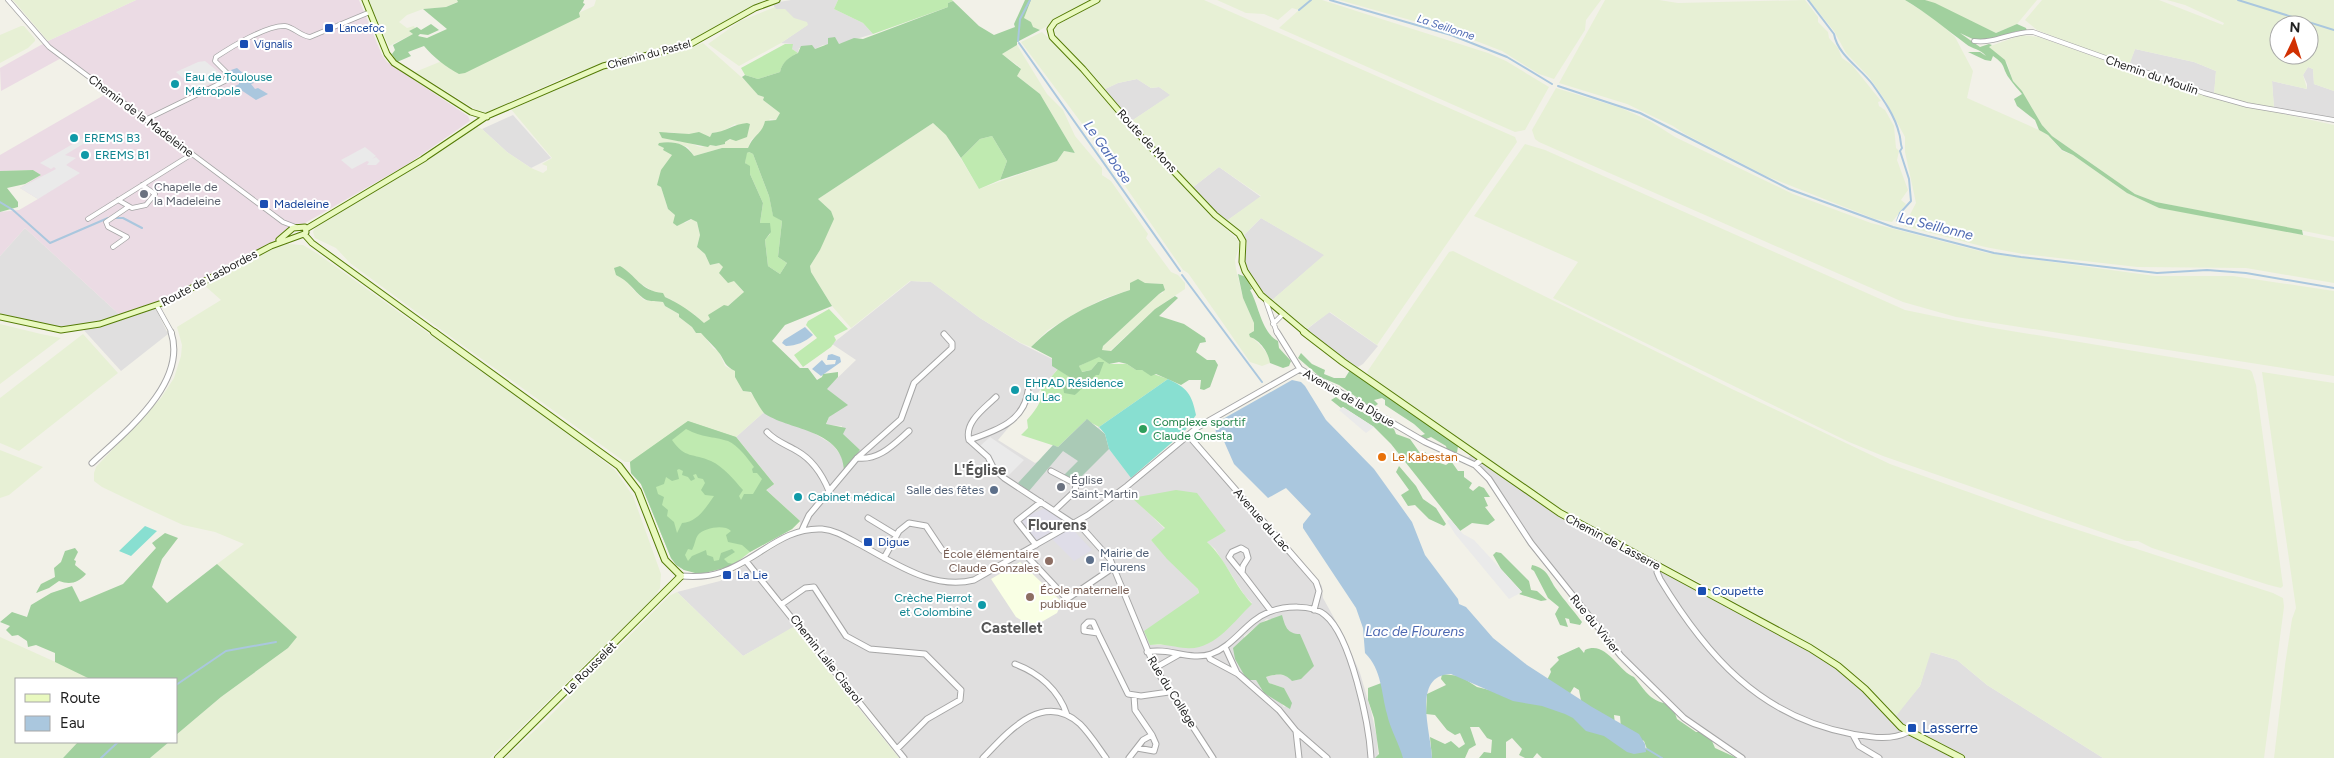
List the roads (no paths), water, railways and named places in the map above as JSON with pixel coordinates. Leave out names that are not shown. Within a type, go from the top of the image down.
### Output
[{"type":"street","name":"Chemin de la Madeleine","points":[[8,0],[49,47],[283,222],[296,227]]},
{"type":"street","points":[[365,0],[387,54],[394,63],[471,112],[487,117]]},
{"type":"street","name":"Chemin du Pastel","points":[[289,234],[297,238],[304,230],[321,219],[423,159],[479,121],[517,102],[603,66],[689,45],[761,5],[777,0]]},
{"type":"street","name":"Route de Mons","points":[[1097,0],[1055,22],[1050,29],[1052,36],[1143,139],[1215,216],[1239,234],[1243,241],[1243,266],[1266,301],[1274,308]]},
{"type":"street","points":[[145,120],[224,80],[228,74],[214,61],[216,56],[224,52],[277,27],[288,26],[303,37],[310,37],[370,12]]},
{"type":"street","name":"Chemin du Moulin","points":[[1974,41],[1986,43],[2022,32],[2033,32],[2209,94],[2248,105],[2334,120]]},
{"type":"street","points":[[471,112],[479,121]]},
{"type":"street","points":[[88,219],[192,154]]},
{"type":"street","points":[[118,200],[128,207],[140,208],[154,197],[154,191],[142,185]]},
{"type":"street","points":[[113,247],[127,237],[108,227],[106,222],[128,207]]},
{"type":"street","name":"Chemin de la Madeleine","points":[[283,222],[289,234]]},
{"type":"street","points":[[289,234],[296,227],[304,230],[312,243]]},
{"type":"street","name":"Route de Lasbordes","points":[[0,317],[47,328],[66,330],[94,325],[157,306],[271,246],[289,234]]},
{"type":"street","points":[[297,238],[312,243],[614,461],[638,490],[666,560],[671,568],[681,576],[703,578],[732,570],[789,535],[802,530],[821,529],[836,532],[884,558],[899,530],[906,525],[924,525],[942,550]]},
{"type":"street","name":"Route de Mons","points":[[1266,301],[1279,338],[1298,370]]},
{"type":"street","points":[[92,463],[151,401],[173,369],[175,350],[172,330],[157,306]]},
{"type":"street","name":"Chemin de Lasserre","points":[[1274,308],[1343,362],[1560,513],[1790,636],[1838,666],[1908,732],[1961,758]]},
{"type":"street","points":[[1273,324],[1282,315]]},
{"type":"street","points":[[802,530],[806,519],[858,458],[901,419],[914,383],[952,348],[952,343],[944,334]]},
{"type":"street","name":"Avenue de la Digue","points":[[884,558],[924,578],[968,582],[1076,523],[1118,493],[1205,422],[1298,370],[1425,442],[1475,465]]},
{"type":"street","points":[[996,397],[973,421],[968,430],[968,440],[996,431],[1011,421],[1024,406],[1028,391]]},
{"type":"street","points":[[858,458],[866,459],[882,453],[909,431]]},
{"type":"street","points":[[767,432],[776,440],[813,461],[829,491]]},
{"type":"street","name":"Avenue du Lac","points":[[1188,435],[1316,582],[1319,591],[1314,610]]},
{"type":"street","name":"Rue du Collège","points":[[968,440],[970,444],[990,460],[993,469],[1076,523],[1106,553],[1114,567],[1155,668],[1213,758]]},
{"type":"street","points":[[1475,465],[1482,459]]},
{"type":"street","name":"Rue du Vivier","points":[[1475,465],[1489,479],[1530,543],[1621,656],[1684,718],[1742,758]]},
{"type":"street","points":[[1050,471],[1076,484],[1075,491],[1056,509]]},
{"type":"street","points":[[1036,545],[1017,522],[1020,517],[1041,502]]},
{"type":"street","points":[[868,518],[896,535]]},
{"type":"street","points":[[1021,518],[1020,524],[1032,538]]},
{"type":"street","points":[[1242,573],[1243,566],[1248,558],[1246,551],[1241,548],[1232,552],[1229,557],[1271,612]]},
{"type":"street","points":[[1023,552],[1067,599],[1114,567]]},
{"type":"street","name":"Chemin Lalie Cisarol","points":[[746,561],[904,758]]},
{"type":"street","points":[[1659,566],[1658,574],[1687,624],[1705,646],[1732,674],[1775,706],[1806,723],[1828,731],[1885,737],[1897,736],[1908,732]]},
{"type":"street","name":"Le Rousselet","points":[[498,758],[681,576]]},
{"type":"street","points":[[782,604],[805,588],[814,587],[846,636],[870,649],[925,654],[961,690],[960,700],[928,719],[897,749]]},
{"type":"street","points":[[1147,652],[1157,650],[1178,655],[1208,655],[1225,647],[1248,625],[1271,612],[1285,609],[1314,610],[1328,618],[1346,654],[1366,717],[1371,758]]},
{"type":"street","points":[[1098,633],[1126,690],[1134,696],[1170,692]]},
{"type":"street","points":[[1225,647],[1238,674]]},
{"type":"street","points":[[1155,668],[1178,655]]},
{"type":"street","points":[[1208,655],[1210,659],[1238,674],[1275,705],[1296,731],[1326,758]]},
{"type":"street","points":[[1015,664],[1033,670],[1062,700],[1067,715]]},
{"type":"street","points":[[1134,696],[1135,710],[1156,744],[1154,750],[1137,748]]},
{"type":"street","points":[[983,758],[1016,724],[1028,716],[1047,711],[1067,715],[1083,726],[1106,758]]},
{"type":"street","points":[[1296,731],[1299,758]]},
{"type":"street","points":[[1129,758],[1143,740],[1152,735]]},
{"type":"street","points":[[1853,735],[1859,746],[1879,758]]},
{"type":"water","points":[[237,68],[254,83],[251,84],[255,89],[258,88],[268,94],[256,100],[235,86],[239,84],[239,79],[236,80],[232,77],[235,75],[231,70]]},
{"type":"water","points":[[805,327],[813,335],[807,340],[790,346],[782,343],[784,340]]},
{"type":"water","points":[[832,354],[840,357],[841,362],[821,376],[812,369],[822,360],[826,365],[835,364],[836,360],[827,360],[828,355]]},
{"type":"water","name":"Lac de Flourens","points":[[1292,380],[1301,382],[1305,386],[1326,420],[1374,469],[1412,522],[1425,555],[1458,599],[1459,604],[1466,607],[1493,638],[1527,665],[1592,707],[1639,734],[1645,744],[1646,752],[1634,754],[1627,752],[1604,736],[1586,731],[1573,718],[1565,714],[1542,706],[1513,701],[1451,674],[1439,677],[1431,684],[1427,694],[1427,721],[1432,758],[1403,758],[1388,720],[1378,674],[1365,653],[1363,628],[1356,608],[1303,528],[1303,524],[1311,514],[1286,488],[1268,498],[1234,464],[1223,439],[1216,432],[1214,424]]},
{"type":"waterway","name":"Le Garbose","points":[[1018,41],[1020,19],[1030,0]]},
{"type":"waterway","points":[[1299,10],[1311,0]]},
{"type":"waterway","name":"La Seillonne","points":[[1330,0],[1451,35],[1507,57],[1552,84]]},
{"type":"waterway","points":[[1808,0],[1834,34],[1840,49],[1873,85],[1895,120],[1900,135],[1902,148],[1900,151],[1909,179],[1911,201],[1900,213],[1897,221]]},
{"type":"waterway","points":[[2238,0],[2334,30]]},
{"type":"waterway","name":"Le Garbose","points":[[1019,43],[1180,271]]},
{"type":"waterway","name":"La Seillonne","points":[[1558,86],[1640,113],[1789,189],[1893,227],[1994,253],[2021,257],[2157,273],[2207,270],[2246,273],[2334,288]]},
{"type":"waterway","points":[[0,202],[13,210],[50,243],[108,218]]},
{"type":"waterway","points":[[114,218],[123,218],[142,228]]},
{"type":"waterway","name":"Le Garbose","points":[[1182,275],[1262,382]]},
{"type":"waterway","points":[[178,684],[226,651],[276,642]]},
{"type":"waterway","points":[[101,758],[117,743]]},
{"type":"waterway","points":[[1647,749],[1662,758]]},
{"type":"place","name":"Lancefoc","points":[[329,28]]},
{"type":"place","name":"Vignalis","points":[[244,44]]},
{"type":"place","name":"Eau de Toulouse Métropole","points":[[175,84]]},
{"type":"place","name":"EREMS B3","points":[[74,138]]},
{"type":"place","name":"EREMS B1","points":[[85,155]]},
{"type":"place","name":"Chapelle de la Madeleine","points":[[144,194]]},
{"type":"place","name":"Madeleine","points":[[264,204]]},
{"type":"place","name":"EHPAD Résidence du Lac","points":[[1015,390]]},
{"type":"place","name":"Complexe sportif Claude Onesta","points":[[1143,429]]},
{"type":"place","name":"Le Kabestan","points":[[1382,457]]},
{"type":"place","name":"Église Saint-Martin","points":[[1061,487]]},
{"type":"place","name":"Salle des fêtes","points":[[994,490]]},
{"type":"place","name":"Cabinet médical","points":[[798,497]]},
{"type":"place","name":"Digue","points":[[868,542]]},
{"type":"place","name":"Mairie de Flourens","points":[[1090,560]]},
{"type":"place","name":"École élémentaire Claude Gonzales","points":[[1049,561]]},
{"type":"place","name":"La Lie","points":[[727,575]]},
{"type":"place","name":"Coupette","points":[[1702,591]]},
{"type":"place","name":"École maternelle publique","points":[[1030,597]]},
{"type":"place","name":"Crèche Pierrot et Colombine","points":[[982,605]]},
{"type":"place","name":"Lasserre","points":[[1912,728]]},
{"type":"district","name":"L'Église","points":[[980,470]]},
{"type":"district","name":"Flourens","points":[[1057,525]]},
{"type":"district","name":"Castellet","points":[[1012,628]]}]
